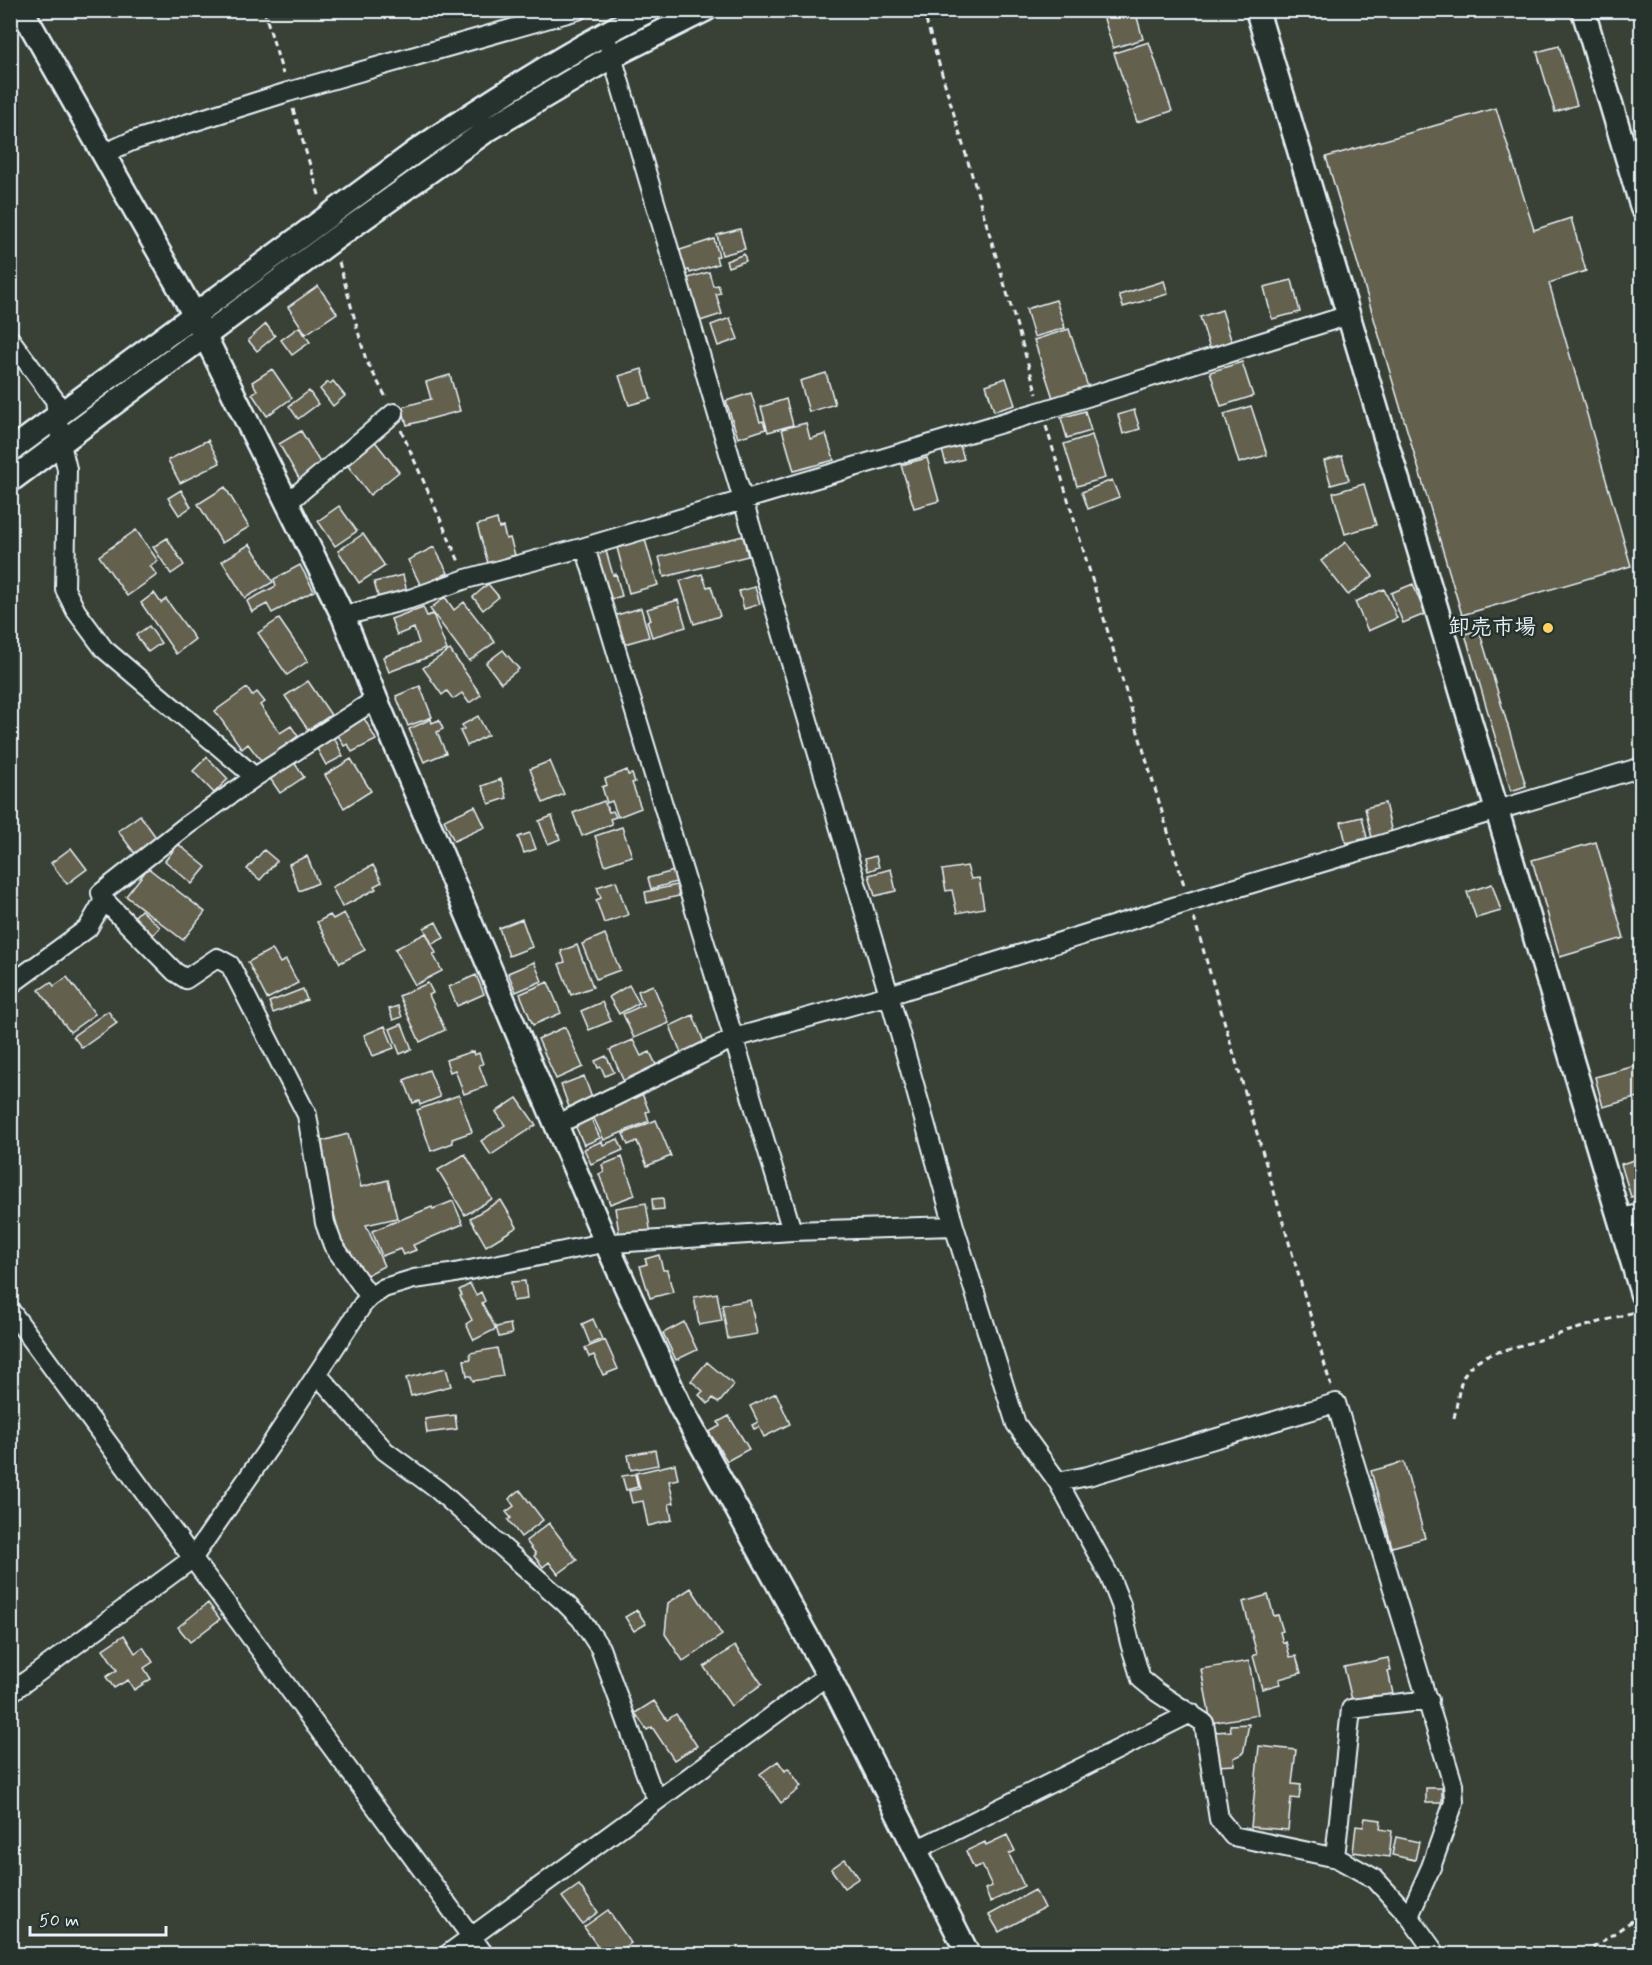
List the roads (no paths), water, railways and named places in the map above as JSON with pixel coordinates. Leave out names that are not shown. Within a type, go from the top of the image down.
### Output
[{"type":"street","points":[[22,10],[194,314],[343,616],[607,1245],[680,1406],[828,1676],[968,1954]]},
{"type":"street","points":[[103,154],[132,141],[288,92],[578,10]]},
{"type":"street","points":[[10,451],[415,152],[472,113],[606,33],[650,10]]},
{"type":"street","points":[[10,481],[333,240],[486,131],[611,57],[705,10]]},
{"type":"street","points":[[1257,10],[1641,1294]]},
{"type":"street","points":[[1583,10],[1641,208]]},
{"type":"street","points":[[606,33],[611,57],[741,499],[889,995],[954,1226],[1016,1424],[1058,1482],[1110,1577],[1121,1605],[1142,1679],[1157,1692],[1204,1723],[1219,1819],[1233,1836],[1335,1857],[1375,1879],[1409,1916],[1436,1954]]},
{"type":"street","points":[[343,616],[410,599],[466,579],[585,547],[1042,411],[1349,315]]},
{"type":"street","points":[[10,339],[55,400],[67,469],[65,588],[76,611],[104,649],[255,777]]},
{"type":"street","points":[[287,503],[394,413]]},
{"type":"street","points":[[585,547],[792,1232]]},
{"type":"street","points":[[370,1296],[333,1245],[325,1223],[307,1115],[230,965],[217,958],[186,979],[175,972],[104,900],[101,892],[186,826],[255,777],[376,699]]},
{"type":"street","points":[[556,1125],[735,1038],[889,995],[1189,902],[1641,767]]},
{"type":"street","points":[[10,985],[88,928],[104,900]]},
{"type":"street","points":[[1619,1220],[1641,1213]]},
{"type":"street","points":[[10,1693],[192,1559],[270,1446],[363,1304],[370,1296],[384,1288],[414,1279],[450,1274],[598,1244],[792,1232],[954,1226]]},
{"type":"street","points":[[10,1310],[484,1954]]},
{"type":"street","points":[[317,1374],[385,1451],[438,1490],[563,1601],[581,1620],[603,1654],[658,1799]]},
{"type":"street","points":[[1058,1482],[1088,1476],[1336,1403],[1453,1784],[1454,1802],[1431,1867],[1409,1916]]},
{"type":"street","points":[[448,1954],[828,1676]]},
{"type":"street","points":[[1335,1857],[1351,1709],[1428,1700]]},
{"type":"street","points":[[916,1850],[1191,1713]]},
{"type":"place","name":"卸売市場","points":[[1548,628]]}]
